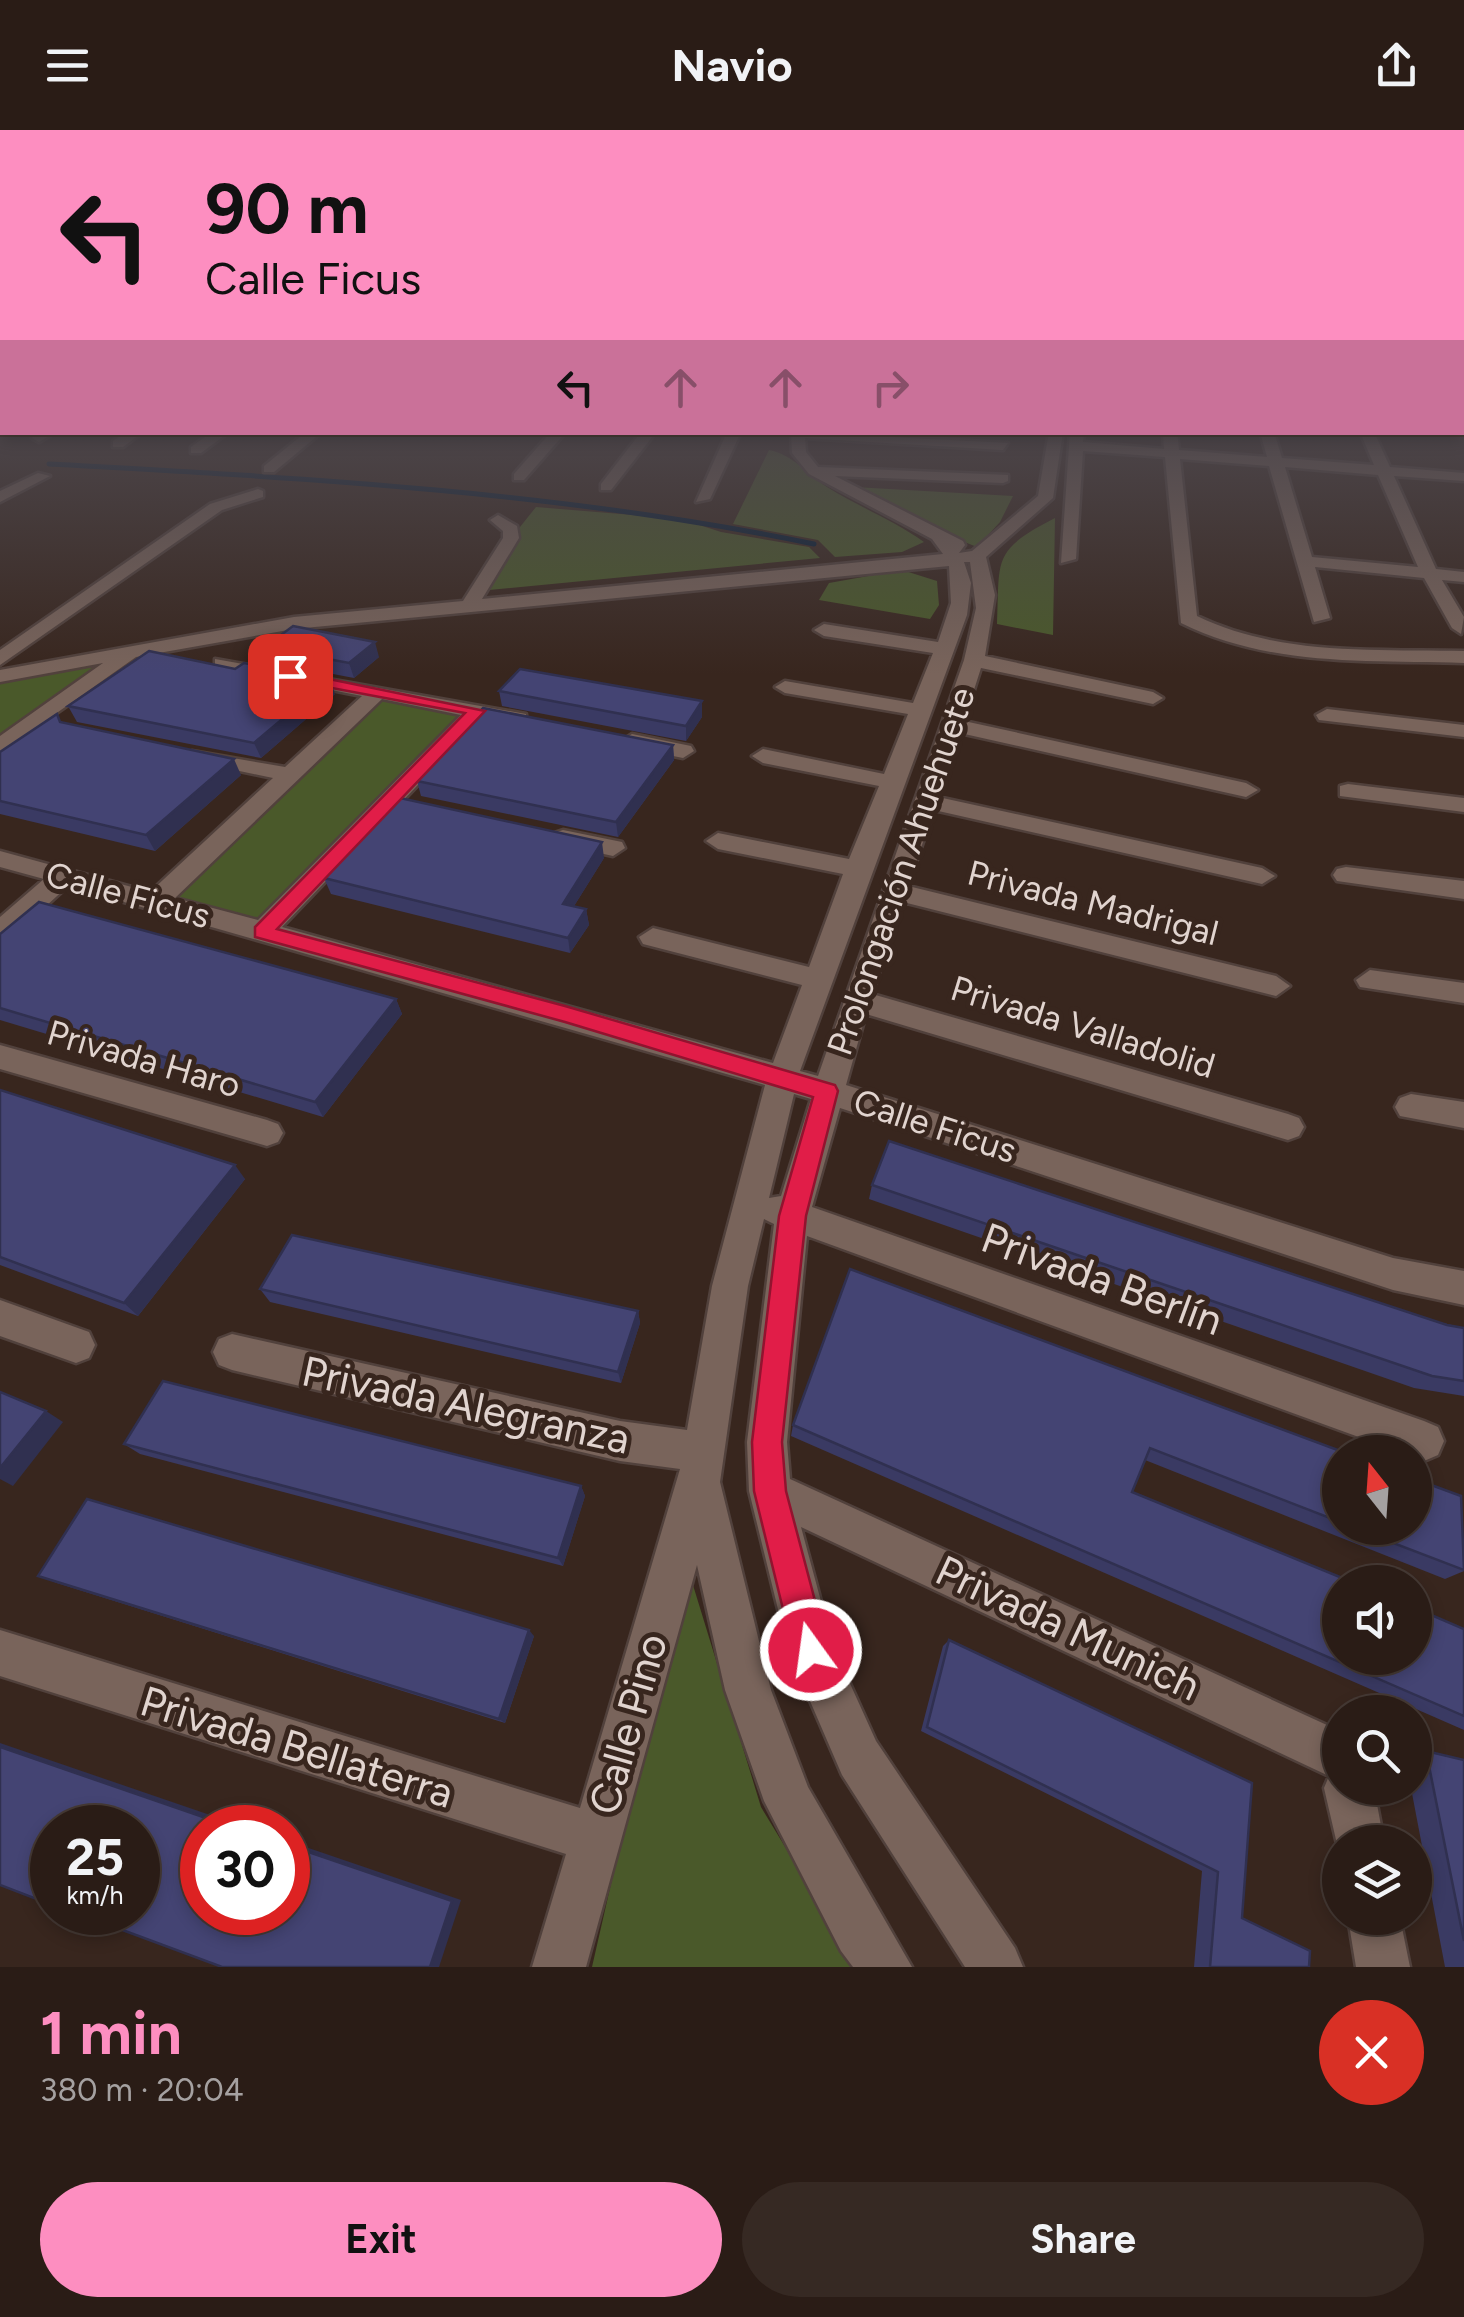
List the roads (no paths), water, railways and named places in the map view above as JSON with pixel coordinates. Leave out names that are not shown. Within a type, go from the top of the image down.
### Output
[{"type":"street","points":[[0,662],[216,508],[232,503]]},
{"type":"street","points":[[874,503],[964,550]]},
{"type":"street","points":[[0,662],[473,597],[964,550],[1038,503]]},
{"type":"street","points":[[1068,559],[1072,503]]},
{"type":"street","points":[[1177,503],[1188,620],[1208,631],[1259,647],[1464,657]]},
{"type":"street","points":[[1286,503],[1322,618]]},
{"type":"street","points":[[1399,503],[1430,574],[1460,628]]},
{"type":"street","points":[[473,597],[511,538],[512,529],[498,520]]},
{"type":"street","name":"Prolongación Ahuehuete","points":[[885,1967],[860,1932],[789,1801],[748,1690],[700,1467],[730,1286],[782,1079],[892,782],[934,717],[958,654],[988,607],[987,580],[964,550]]},
{"type":"street","points":[[1304,561],[1464,577]]},
{"type":"street","points":[[824,630],[958,654],[1153,698]]},
{"type":"street","points":[[0,676],[136,644]]},
{"type":"street","points":[[0,746],[136,644]]},
{"type":"street","points":[[222,662],[535,722]]},
{"type":"street","points":[[785,687],[934,717],[1246,790]]},
{"type":"street","points":[[154,903],[290,774],[368,691]]},
{"type":"street","points":[[262,932],[400,802],[487,713]]},
{"type":"street","points":[[1326,715],[1464,731]]},
{"type":"street","name":"Prolongación Ahuehuete","points":[[934,717],[924,801],[826,1091],[792,1216],[767,1442],[784,1496],[811,1650],[859,1758],[996,1967]]},
{"type":"street","points":[[608,737],[682,751]]},
{"type":"street","points":[[171,750],[290,774]]},
{"type":"street","points":[[763,756],[892,782]]},
{"type":"street","points":[[1348,791],[1464,805]]},
{"type":"street","points":[[924,801],[1262,876]]},
{"type":"street","points":[[540,832],[613,848]]},
{"type":"street","points":[[718,841],[858,869]]},
{"type":"street","name":"Calle Ficus","points":[[0,859],[565,1014],[826,1091],[1393,1274],[1464,1288]]},
{"type":"street","points":[[1346,875],[1464,890]]},
{"type":"street","points":[[0,932],[61,878]]},
{"type":"street","name":"Privada Madrigal","points":[[893,891],[1276,986]]},
{"type":"street","points":[[654,937],[821,980]]},
{"type":"street","points":[[1370,980],[1464,993]]},
{"type":"street","name":"Privada Valladolid","points":[[856,1000],[1288,1127]]},
{"type":"street","name":"Privada Haro","points":[[0,1058],[267,1133]]},
{"type":"street","points":[[1411,1107],[1464,1115]]},
{"type":"street","name":"Privada Berlín","points":[[751,1200],[1407,1435]]},
{"type":"street","points":[[0,1318],[76,1345]]},
{"type":"street","name":"Privada Alegranza","points":[[232,1352],[620,1442],[700,1467]]},
{"type":"street","name":"Calle Pino","points":[[560,1967],[700,1467]]},
{"type":"street","name":"Privada Munich","points":[[784,1496],[1322,1748]]},
{"type":"street","name":"Privada Bellaterra","points":[[0,1653],[595,1838]]},
{"type":"street","points":[[1377,1935],[1383,1967]]},
{"type":"waterway","points":[[551,503],[720,526],[814,544]]}]
